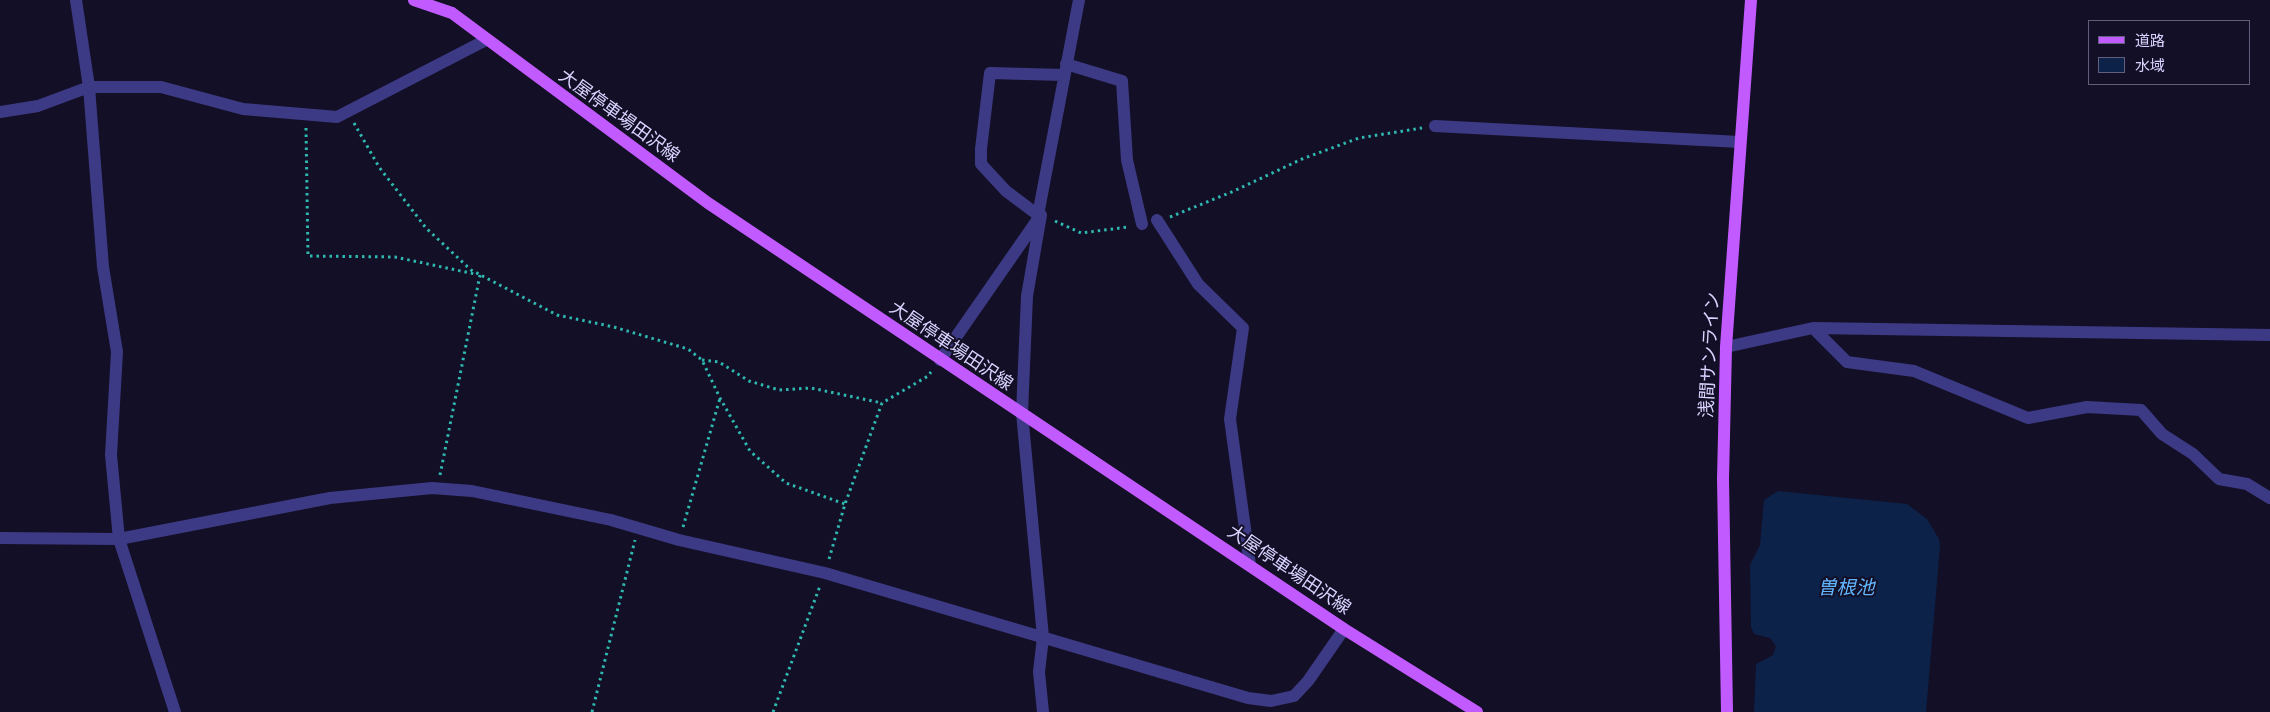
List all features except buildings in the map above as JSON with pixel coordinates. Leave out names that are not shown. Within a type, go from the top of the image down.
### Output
[{"type":"main road","name":"大屋停車場田沢線","points":[[414,0],[452,13],[708,203],[1344,629],[1477,712]]},
{"type":"main road","name":"浅間サンライン","points":[[1727,712],[1723,479],[1726,347],[1751,0]]},
{"type":"street","points":[[76,0],[90,87],[103,266],[116,352],[111,455],[119,539],[175,712]]},
{"type":"street","points":[[1043,712],[1039,672],[1043,637],[1022,414],[1027,296],[1039,215],[1079,0]]},
{"type":"street","points":[[0,112],[38,106],[90,87],[161,86],[243,109],[337,116],[486,40]]},
{"type":"street","points":[[1039,215],[1006,191],[981,164],[990,73],[1065,69],[1122,81],[1128,160],[1142,224]]},
{"type":"street","points":[[1435,126],[1740,142]]},
{"type":"street","points":[[940,360],[1039,215]]},
{"type":"street","points":[[1157,220],[1198,284],[1244,328],[1230,419],[1250,565]]},
{"type":"street","points":[[1726,347],[1813,328],[2270,334]]},
{"type":"street","points":[[1813,328],[1847,362],[1914,371],[2028,418],[2087,407],[2141,410],[2162,434],[2193,454],[2219,479],[2247,484],[2270,498]]},
{"type":"street","points":[[0,538],[119,539],[330,498],[437,489],[472,491],[611,520],[679,540],[825,573],[1248,698],[1272,701],[1294,696],[1304,686],[1344,629]]},
{"type":"path","points":[[348,110],[380,167],[426,228],[471,270],[557,314],[614,327],[688,349],[702,360],[720,398],[750,451],[786,483],[846,504]]},
{"type":"path","points":[[305,115],[308,256],[395,257],[480,275]]},
{"type":"path","points":[[1157,220],[1182,214],[1302,159],[1359,138],[1435,126]]},
{"type":"path","points":[[1039,215],[1081,233],[1142,224]]},
{"type":"path","points":[[437,489],[480,275]]},
{"type":"path","points":[[702,360],[720,362],[749,381],[779,390],[811,388],[882,404]]},
{"type":"path","points":[[772,712],[825,573],[846,504],[882,404],[928,376],[940,360]]},
{"type":"path","points":[[679,540],[720,398]]},
{"type":"path","points":[[592,712],[638,528]]},
{"type":"water","name":"曽根池","points":[[1778,491],[1907,504],[1927,519],[1939,539],[1940,546],[1926,712],[1754,712],[1756,664],[1773,655],[1776,646],[1770,638],[1754,634],[1751,627],[1750,565],[1760,545],[1764,500]]}]
